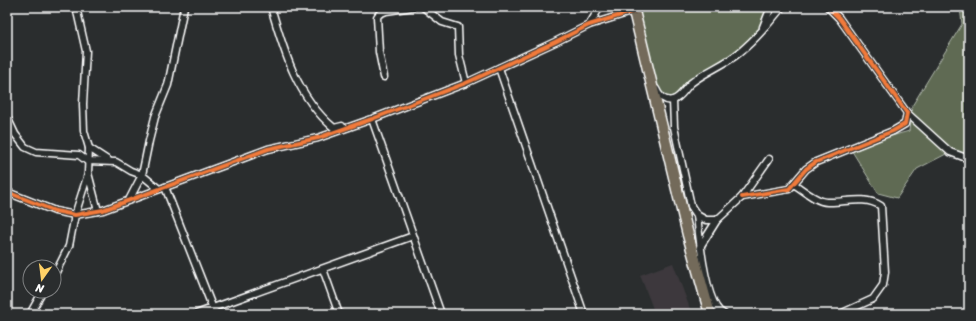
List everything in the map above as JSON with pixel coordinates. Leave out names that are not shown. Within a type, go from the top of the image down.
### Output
[{"type":"main road","points":[[634,9],[658,111],[710,314]]},
{"type":"street","points":[[76,7],[86,51],[84,131],[89,148],[88,172],[98,211]]},
{"type":"street","points":[[129,200],[142,175],[148,141],[172,72],[184,7]]},
{"type":"street","points":[[271,7],[287,59],[302,92],[319,115],[334,128],[372,119]]},
{"type":"street","points":[[384,77],[379,52],[377,17],[379,14],[386,11],[413,7]]},
{"type":"street","points":[[423,7],[442,22],[458,27],[459,55],[466,83]]},
{"type":"street","points":[[589,25],[600,7]]},
{"type":"street","points":[[761,32],[771,7]]},
{"type":"street","points":[[651,81],[659,95],[666,100],[673,100],[679,97],[690,84],[740,53],[761,32],[782,7]]},
{"type":"street","points":[[828,7],[839,18],[907,113],[950,152],[969,160]]},
{"type":"street","points":[[7,192],[55,211],[75,215],[98,211],[268,149],[318,138],[372,119],[466,83],[589,25],[634,9]]},
{"type":"street","points":[[499,68],[584,314]]},
{"type":"street","points":[[673,100],[674,127],[691,206],[697,215],[706,220],[717,220]]},
{"type":"street","points":[[742,197],[789,189],[806,169],[816,162],[893,131],[905,124],[907,113]]},
{"type":"street","points":[[7,118],[15,134],[25,147],[36,152],[79,155],[88,161],[116,162],[131,171],[142,175],[162,188],[214,311]]},
{"type":"street","points":[[372,119],[441,314]]},
{"type":"street","points":[[89,148],[109,161]]},
{"type":"street","points":[[700,247],[717,220],[742,197],[769,159]]},
{"type":"street","points":[[62,260],[69,246],[75,215],[88,172]]},
{"type":"street","points":[[794,184],[825,203],[860,200],[874,201],[881,206],[883,262],[885,272],[883,285],[873,299],[840,314]]},
{"type":"street","points":[[697,215],[700,247],[708,288],[715,306],[720,313],[724,314]]},
{"type":"street","points":[[196,314],[214,311],[413,236]]},
{"type":"street","points":[[323,269],[339,314]]},
{"type":"street","points":[[30,314],[38,299]]},
{"type":"shaded area","points":[[673,263],[692,314],[655,314],[640,275]]},
{"type":"green space","points":[[633,7],[771,7],[761,32],[740,53],[710,71],[673,100],[659,95]]},
{"type":"green space","points":[[960,7],[969,7],[969,159],[950,152],[917,169],[897,198],[878,193],[850,148],[909,131],[912,106],[962,24]]},
{"type":"cycle path","points":[[742,197],[789,189],[806,169],[816,162],[893,131],[905,124],[907,113],[839,18],[828,7]]},
{"type":"cycle path","points":[[7,192],[55,211],[75,215],[103,210],[268,149],[318,138],[372,119],[466,83],[589,25],[634,11]]}]
